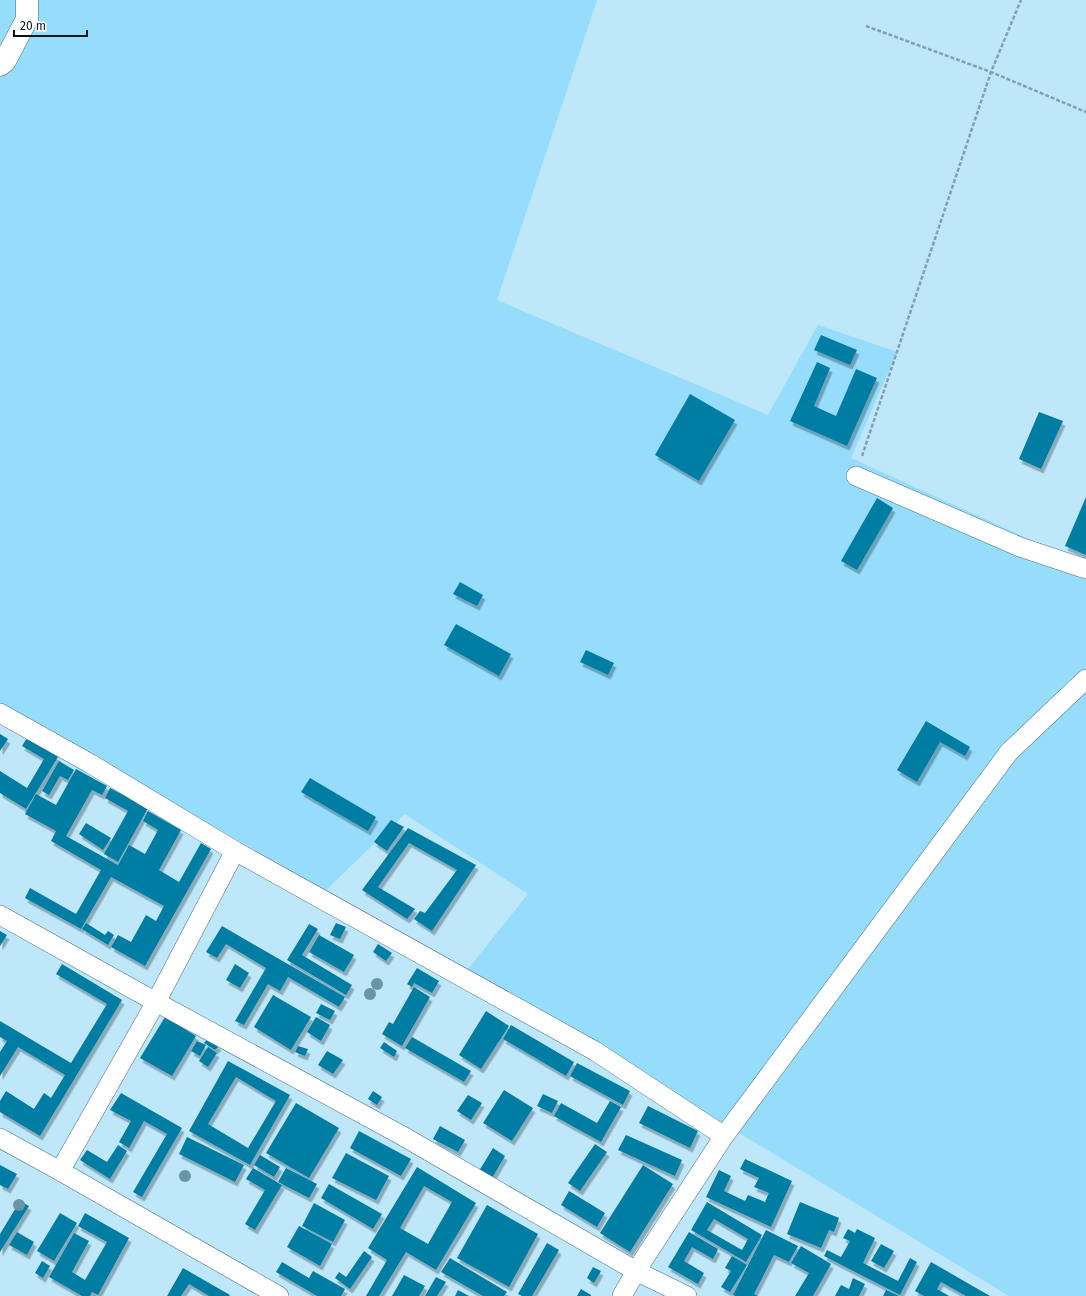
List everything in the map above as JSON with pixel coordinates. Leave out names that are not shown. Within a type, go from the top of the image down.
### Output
[{"type":"street","points":[[0,65],[5,61],[27,19],[26,0]]},
{"type":"street","points":[[856,476],[1020,547],[1086,569]]},
{"type":"street","points":[[622,1296],[636,1270],[724,1136],[1008,752],[1086,679]]},
{"type":"street","points":[[0,713],[90,764],[235,851],[595,1051],[724,1136]]},
{"type":"street","points":[[60,1171],[156,1002],[235,851]]},
{"type":"street","points":[[0,914],[156,1002],[401,1135],[636,1270],[687,1296]]},
{"type":"street","points":[[0,1138],[279,1296]]},
{"type":"path","points":[[856,476],[990,72],[1021,0]]},
{"type":"path","points":[[866,26],[990,72],[1086,112]]},
{"type":"shaded area","points":[[0,0],[597,0],[497,300],[768,415],[818,325],[897,352],[851,458],[1086,565],[1086,1296],[1009,1296],[468,969],[528,894],[405,814],[326,890],[0,706]]},
{"type":"building","points":[[821,335],[857,350],[850,365],[814,350]]},
{"type":"building","points":[[817,362],[830,368],[814,406],[836,416],[856,369],[877,378],[847,446],[790,421]]},
{"type":"building","points":[[690,394],[735,420],[699,481],[655,455]]},
{"type":"building","points":[[1039,412],[1063,421],[1041,469],[1019,459]]},
{"type":"building","points":[[1086,497],[1086,555],[1065,546]]},
{"type":"building","points":[[877,498],[893,508],[857,570],[841,561]]},
{"type":"building","points":[[460,582],[483,595],[477,606],[453,594]]},
{"type":"building","points":[[456,624],[511,654],[499,676],[444,645]]},
{"type":"building","points":[[586,650],[614,663],[608,675],[580,662]]},
{"type":"building","points":[[926,721],[970,747],[965,756],[940,742],[917,782],[897,770]]},
{"type":"building","points":[[0,734],[8,739],[0,751]]},
{"type":"building","points":[[27,738],[58,757],[26,809],[0,793],[0,771],[27,788],[44,759],[22,746]]},
{"type":"building","points":[[59,761],[74,770],[68,780],[60,776],[49,795],[42,791]]},
{"type":"building","points":[[76,769],[107,786],[102,795],[92,790],[66,836],[118,865],[129,845],[145,854],[158,830],[143,821],[148,811],[181,830],[159,870],[179,882],[201,843],[211,849],[145,966],[111,947],[118,935],[131,942],[146,915],[156,921],[164,906],[111,877],[81,929],[25,898],[30,888],[76,914],[101,870],[51,841],[56,831],[25,814],[36,794],[56,805]]},
{"type":"building","points":[[310,778],[376,817],[368,831],[301,792]]},
{"type":"building","points":[[110,788],[148,808],[118,862],[104,854],[128,811],[105,798]]},
{"type":"building","points":[[391,820],[404,827],[387,851],[374,842]]},
{"type":"building","points":[[86,823],[111,838],[103,850],[79,834]]},
{"type":"building","points":[[408,828],[476,865],[432,931],[414,919],[420,911],[425,913],[457,870],[409,843],[378,887],[415,909],[407,919],[362,890]]},
{"type":"building","points":[[86,923],[105,935],[108,931],[114,935],[108,945],[82,929]]},
{"type":"building","points":[[336,923],[346,927],[340,939],[330,935]]},
{"type":"building","points":[[309,924],[318,929],[302,955],[352,985],[346,995],[287,960]]},
{"type":"building","points":[[222,926],[345,997],[339,1007],[288,977],[280,991],[268,984],[244,1025],[235,1021],[266,968],[226,944],[217,958],[206,952]]},
{"type":"building","points":[[0,931],[7,935],[0,946]]},
{"type":"building","points":[[319,935],[354,955],[344,972],[309,952]]},
{"type":"building","points":[[378,944],[392,953],[386,961],[373,952]]},
{"type":"building","points":[[62,964],[122,1000],[40,1136],[0,1112],[0,1101],[6,1091],[34,1109],[44,1093],[51,1098],[65,1075],[18,1047],[0,1076],[0,1052],[7,1041],[0,1037],[0,1021],[71,1063],[107,1004],[56,974]]},
{"type":"building","points":[[235,964],[249,973],[240,988],[226,980]]},
{"type":"building","points":[[417,968],[439,981],[432,993],[414,983],[412,987],[407,984]]},
{"type":"building","points":[[414,987],[430,997],[402,1046],[382,1034],[389,1022],[393,1024]]},
{"type":"building","points":[[273,995],[311,1017],[291,1050],[254,1027]]},
{"type":"building","points":[[321,1004],[335,1011],[330,1020],[316,1013]]},
{"type":"building","points":[[486,1011],[509,1026],[481,1069],[459,1055]]},
{"type":"building","points":[[165,1017],[196,1036],[172,1076],[140,1058]]},
{"type":"building","points":[[316,1017],[330,1025],[321,1041],[307,1032]]},
{"type":"building","points":[[511,1025],[574,1062],[566,1076],[503,1039]]},
{"type":"building","points":[[412,1037],[471,1071],[464,1082],[405,1048]]},
{"type":"building","points":[[208,1038],[219,1046],[215,1050],[204,1043]]},
{"type":"building","points":[[197,1041],[206,1045],[200,1056],[191,1051]]},
{"type":"building","points":[[384,1042],[397,1051],[394,1057],[380,1048]]},
{"type":"building","points":[[298,1046],[308,1049],[305,1056],[295,1052]]},
{"type":"building","points":[[208,1047],[217,1053],[208,1067],[199,1061]]},
{"type":"building","points":[[327,1051],[343,1060],[333,1074],[318,1065]]},
{"type":"building","points":[[228,1061],[290,1095],[250,1165],[189,1131]],"holes":[[[236,1077],[276,1101],[248,1148],[208,1124]]]},
{"type":"building","points":[[577,1063],[630,1091],[623,1105],[570,1076]]},
{"type":"building","points":[[504,1090],[533,1108],[512,1141],[483,1123]]},
{"type":"building","points":[[373,1091],[382,1097],[377,1105],[368,1099]]},
{"type":"building","points":[[121,1093],[182,1128],[142,1197],[133,1192],[167,1134],[144,1121],[129,1148],[119,1142],[131,1121],[110,1110]]},
{"type":"building","points":[[543,1094],[558,1101],[552,1113],[537,1106]]},
{"type":"building","points":[[468,1095],[482,1103],[471,1120],[457,1111]]},
{"type":"building","points":[[610,1101],[621,1107],[601,1142],[554,1116],[561,1103],[597,1123]]},
{"type":"building","points":[[296,1103],[339,1128],[309,1178],[266,1153]]},
{"type":"building","points":[[648,1106],[698,1131],[690,1148],[639,1123]]},
{"type":"building","points":[[440,1126],[465,1140],[458,1152],[433,1139]]},
{"type":"building","points":[[359,1131],[411,1159],[401,1176],[350,1148]]},
{"type":"building","points":[[626,1135],[682,1160],[675,1176],[618,1150]]},
{"type":"building","points":[[187,1137],[244,1165],[235,1182],[179,1154]]},
{"type":"building","points":[[595,1144],[607,1152],[580,1191],[568,1183]]},
{"type":"building","points":[[118,1145],[127,1151],[110,1179],[80,1160],[87,1150],[107,1162]]},
{"type":"building","points":[[493,1148],[505,1156],[492,1178],[479,1171]]},
{"type":"building","points":[[346,1153],[389,1176],[376,1200],[332,1178]]},
{"type":"building","points":[[260,1155],[280,1167],[274,1177],[254,1165]]},
{"type":"building","points":[[745,1159],[792,1181],[771,1227],[706,1197],[719,1170],[731,1176],[724,1191],[745,1201],[748,1195],[765,1202],[769,1193],[754,1187],[759,1178],[740,1169]]},
{"type":"building","points":[[0,1165],[17,1174],[8,1189],[0,1185]]},
{"type":"building","points":[[643,1165],[673,1184],[630,1252],[600,1233]]},
{"type":"building","points":[[417,1167],[476,1203],[436,1270],[406,1252],[379,1296],[366,1296],[387,1260],[368,1248]],"holes":[[[424,1186],[452,1202],[428,1244],[400,1228]]]},
{"type":"building","points":[[253,1168],[282,1185],[255,1230],[245,1224],[265,1190],[246,1179]]},
{"type":"building","points":[[286,1168],[317,1184],[309,1198],[278,1182]]},
{"type":"building","points":[[329,1184],[382,1214],[373,1229],[321,1198]]},
{"type":"building","points":[[569,1191],[605,1213],[597,1227],[561,1205]]},
{"type":"building","points":[[20,1201],[29,1206],[0,1252],[0,1234]]},
{"type":"building","points":[[707,1202],[762,1235],[746,1262],[691,1230]],"holes":[[[714,1219],[748,1239],[742,1250],[707,1230]]]},
{"type":"building","points":[[800,1202],[839,1218],[834,1232],[829,1230],[821,1248],[787,1234]]},
{"type":"building","points":[[314,1203],[345,1220],[333,1242],[302,1226]]},
{"type":"building","points":[[487,1205],[538,1234],[509,1287],[457,1258]]},
{"type":"building","points":[[60,1213],[77,1223],[54,1261],[37,1251]]},
{"type":"building","points":[[85,1213],[129,1238],[98,1295],[92,1292],[90,1296],[82,1296],[49,1277],[74,1233],[89,1241],[72,1272],[85,1280],[107,1242],[78,1226]]},
{"type":"building","points":[[299,1226],[332,1244],[320,1266],[287,1247]]},
{"type":"building","points":[[848,1229],[855,1233],[857,1229],[875,1238],[863,1263],[898,1281],[910,1258],[917,1262],[900,1295],[824,1256],[827,1250],[841,1257],[850,1241],[843,1238]]},
{"type":"building","points":[[766,1230],[798,1246],[789,1262],[774,1255],[754,1294],[758,1296],[735,1296],[733,1295]]},
{"type":"building","points":[[17,1232],[34,1242],[27,1255],[9,1245]]},
{"type":"building","points":[[689,1232],[718,1249],[713,1259],[692,1247],[684,1261],[704,1273],[698,1284],[668,1267]]},
{"type":"building","points":[[547,1243],[559,1250],[532,1296],[522,1296],[518,1294]]},
{"type":"building","points":[[881,1244],[894,1251],[884,1268],[871,1261]]},
{"type":"building","points":[[801,1246],[831,1264],[813,1296],[795,1296],[809,1273],[791,1263]]},
{"type":"building","points":[[364,1251],[372,1257],[350,1289],[335,1278],[339,1272],[346,1277]]},
{"type":"building","points":[[732,1256],[747,1265],[730,1292],[721,1287],[731,1271],[725,1268]]},
{"type":"building","points":[[450,1258],[507,1292],[504,1296],[483,1296],[441,1272]]},
{"type":"building","points":[[42,1261],[50,1266],[43,1278],[35,1273]]},
{"type":"building","points":[[282,1262],[309,1278],[313,1271],[345,1289],[341,1296],[317,1296],[276,1272]]},
{"type":"building","points":[[931,1262],[990,1296],[966,1296],[941,1282],[937,1289],[949,1296],[924,1296],[915,1291]]},
{"type":"building","points":[[593,1267],[601,1271],[594,1283],[587,1278]]},
{"type":"building","points":[[183,1268],[230,1295],[209,1296],[189,1284],[181,1296],[167,1296]]},
{"type":"building","points":[[404,1275],[425,1286],[419,1296],[392,1296]]},
{"type":"building","points":[[436,1277],[446,1282],[437,1296],[425,1296]]},
{"type":"building","points":[[853,1278],[865,1284],[859,1296],[835,1296],[841,1285],[849,1289]]},
{"type":"building","points":[[581,1289],[591,1295],[591,1296],[577,1296]]},
{"type":"building","points":[[458,1290],[469,1296],[455,1296]]},
{"type":"building","points":[[886,1290],[899,1296],[883,1296]]}]
